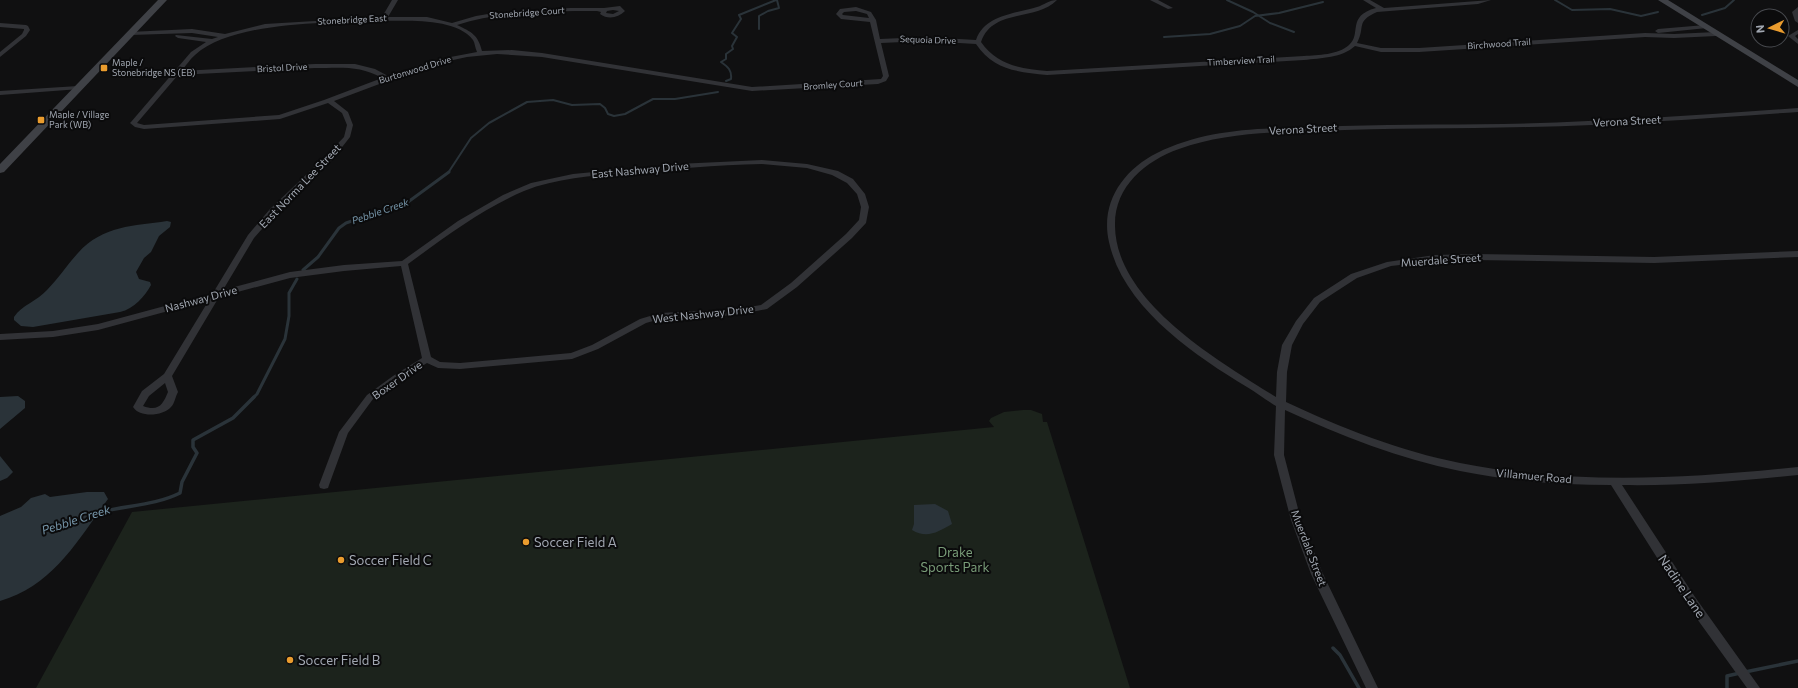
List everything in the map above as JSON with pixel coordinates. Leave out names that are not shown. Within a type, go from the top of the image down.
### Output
[{"type":"main road","points":[[0,170],[163,0]]},
{"type":"main road","points":[[1662,0],[1798,84]]},
{"type":"street","points":[[384,18],[395,0]]},
{"type":"street","points":[[978,42],[981,32],[995,22],[1042,7],[1054,0]]},
{"type":"street","points":[[1153,0],[1170,8]]},
{"type":"street","points":[[1366,0],[1382,9]]},
{"type":"street","points":[[1354,44],[1359,21],[1369,13],[1382,9],[1473,3],[1488,0]]},
{"type":"street","name":"Stonebridge Court","points":[[452,25],[474,17],[506,12],[589,9],[604,10]]},
{"type":"street","points":[[1798,9],[1795,12],[1798,21]]},
{"type":"street","name":"Stonebridge East","points":[[137,126],[133,123],[136,119],[193,53],[212,41],[224,36],[265,26],[384,18],[428,19],[452,25],[467,32],[476,40],[480,53]]},
{"type":"street","name":"Bromley Court","points":[[721,85],[752,89],[881,81],[886,76],[873,20]]},
{"type":"street","points":[[0,25],[26,27],[27,30],[24,35],[0,55]]},
{"type":"street","name":"Birchwood Trail","points":[[1645,35],[1663,30],[1705,27]]},
{"type":"street","points":[[128,36],[192,31],[224,36]]},
{"type":"street","points":[[1798,32],[1791,36],[1798,42]]},
{"type":"street","name":"Birchwood Trail","points":[[1354,44],[1381,50],[1419,50],[1645,35],[1674,36],[1716,34]]},
{"type":"street","points":[[128,36],[182,36],[212,41]]},
{"type":"street","name":"Sequoia Drive","points":[[878,41],[924,39],[978,42]]},
{"type":"street","name":"Timberview Trail","points":[[978,42],[989,57],[997,62],[1019,69],[1047,73],[1304,58],[1334,54],[1346,50],[1354,44]]},
{"type":"street","name":"Burtonwood Drive","points":[[137,126],[144,127],[260,120],[293,114],[387,78],[432,63],[480,53],[501,52],[535,54],[721,85]]},
{"type":"street","name":"Bristol Drive","points":[[175,73],[315,66],[355,66],[373,70],[387,78]]},
{"type":"street","points":[[0,93],[75,91]]},
{"type":"street","points":[[0,98],[75,91]]},
{"type":"street","name":"East Norma Lee Street","points":[[167,376],[252,237],[272,211],[329,158],[347,137],[350,125],[345,112],[329,101]]},
{"type":"street","name":"Verona Street","points":[[1280,404],[1186,342],[1157,315],[1133,288],[1118,260],[1111,238],[1110,214],[1121,185],[1142,164],[1163,152],[1198,141],[1271,130],[1530,125],[1798,110]]},
{"type":"street","name":"East Nashway Drive","points":[[404,263],[484,209],[522,189],[556,180],[596,173],[709,163],[762,162],[807,166],[835,173],[850,181],[861,194],[865,207],[863,221]]},
{"type":"street","name":"West Nashway Drive","points":[[427,359],[438,365],[460,366],[572,356],[595,347],[643,321],[660,316],[737,312],[764,307],[794,285],[863,221]]},
{"type":"street","name":"Muerdale Street","points":[[1372,688],[1317,574],[1296,520],[1280,455],[1280,404],[1282,372],[1287,345],[1299,323],[1317,300],[1354,276],[1390,264],[1435,258],[1474,257],[1654,260],[1798,254]]},
{"type":"street","points":[[404,263],[427,359]]},
{"type":"street","name":"Nashway Drive","points":[[0,337],[53,334],[98,327],[216,294],[290,276],[344,268],[404,263]]},
{"type":"street","name":"Boxer Drive","points":[[324,485],[344,432],[370,397],[396,378],[427,359]]},
{"type":"street","name":"Villamuer Road","points":[[1280,404],[1374,442],[1436,462],[1504,474],[1550,478],[1651,482],[1798,472]]},
{"type":"street","name":"Nadine Lane","points":[[1614,481],[1691,601],[1754,688]]},
{"type":"green space","name":"Drake Sports Park","points":[[1031,410],[1042,414],[1043,422],[1047,422],[1130,688],[36,688],[132,512],[994,427],[989,421],[991,418],[1004,412]]},
{"type":"water","points":[[167,221],[171,222],[170,227],[159,236],[151,252],[144,258],[136,272],[139,279],[150,282],[151,285],[142,298],[130,308],[120,312],[33,327],[21,326],[14,320],[17,313],[43,294],[78,253],[98,237],[120,228]]},
{"type":"water","points":[[18,396],[25,401],[25,408],[0,429],[0,397]]},
{"type":"water","points":[[0,456],[13,472],[7,478],[0,481]]},
{"type":"water","points":[[87,492],[104,492],[108,499],[75,545],[50,573],[19,594],[0,601],[0,516],[21,507],[31,498],[45,494],[50,497]]},
{"type":"water","points":[[935,504],[948,511],[952,524],[937,532],[928,534],[917,533],[912,530],[914,524],[914,505]]},
{"type":"waterway","name":"Pebble Creek","points":[[726,81],[731,79],[731,73],[728,67],[721,62],[726,59],[726,54],[733,49],[732,46],[737,37],[732,33],[741,19],[739,15],[776,0]]},
{"type":"waterway","points":[[759,29],[759,16],[768,11],[779,8],[777,0]]},
{"type":"waterway","points":[[1227,0],[1259,16]]},
{"type":"waterway","points":[[1555,0],[1572,10],[1610,9],[1641,16],[1658,12]]},
{"type":"waterway","points":[[1702,15],[1725,8],[1734,0]]},
{"type":"waterway","points":[[1259,16],[1279,13],[1323,2]]},
{"type":"waterway","points":[[1164,37],[1210,34],[1240,26],[1255,16],[1259,16]]},
{"type":"waterway","points":[[1259,16],[1270,23],[1294,32]]},
{"type":"waterway","name":"Pebble Creek","points":[[448,172],[471,138],[489,123],[527,102],[553,100],[572,105],[600,104],[605,108],[608,114],[614,116],[625,114],[653,99],[675,99],[718,92]]},
{"type":"waterway","name":"Pebble Creek","points":[[303,270],[318,257],[339,228],[346,223],[408,202],[448,172]]},
{"type":"waterway","name":"Pebble Creek","points":[[97,513],[150,503],[180,493],[182,482],[197,453],[193,447],[193,440],[233,418],[257,394],[285,339],[289,316],[289,293],[297,279]]},
{"type":"waterway","points":[[1333,648],[1340,655],[1359,688]]},
{"type":"waterway","points":[[1745,672],[1798,661]]},
{"type":"waterway","points":[[1727,688],[1727,676],[1740,673]]},
{"type":"place","name":"Maple / Stonebridge NS (EB)","points":[[104,68]]},
{"type":"place","name":"Maple / Village Park (WB)","points":[[41,120]]},
{"type":"place","name":"Soccer Field A","points":[[526,542]]},
{"type":"place","name":"Soccer Field C","points":[[341,560]]},
{"type":"place","name":"Soccer Field B","points":[[290,660]]}]
